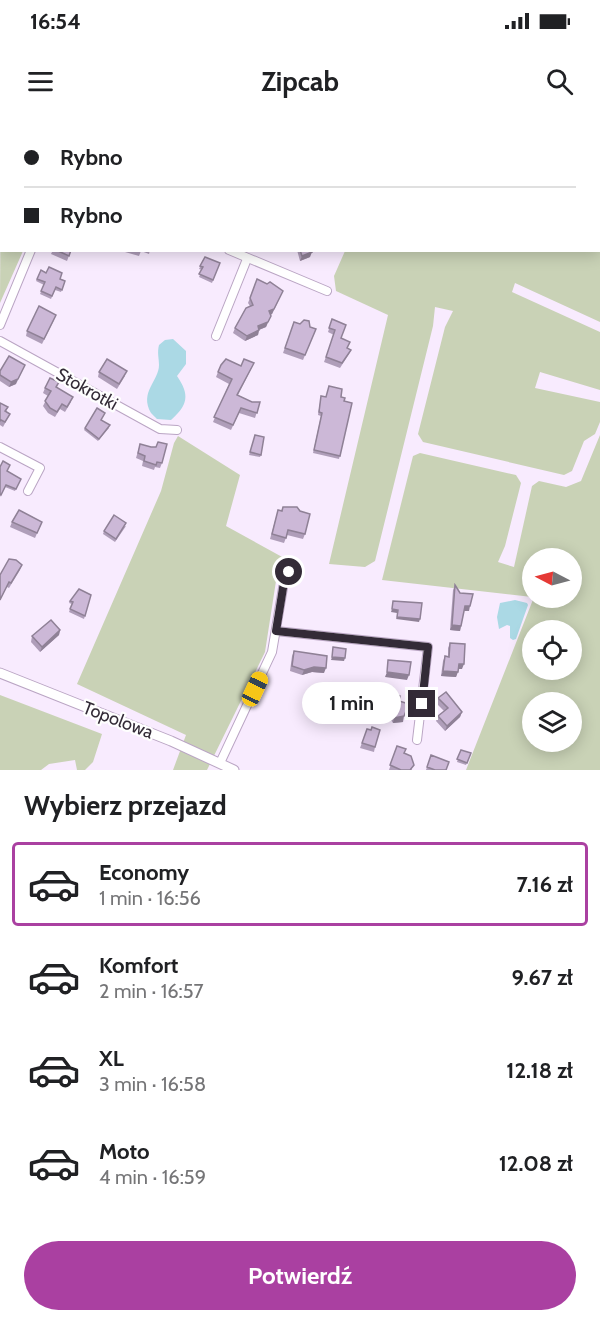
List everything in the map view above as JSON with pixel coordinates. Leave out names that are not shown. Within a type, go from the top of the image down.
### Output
[{"type":"street","points":[[0,325],[30,252]]},
{"type":"street","points":[[233,252],[327,291]]},
{"type":"street","points":[[216,336],[247,259]]},
{"type":"street","name":"Stokrotki","points":[[0,340],[160,429],[177,430]]},
{"type":"street","points":[[0,447],[40,468],[28,491]]},
{"type":"street","points":[[220,763],[272,652],[284,582],[294,566]]},
{"type":"street","points":[[276,631],[428,647],[417,740]]},
{"type":"street","name":"Topolowa","points":[[0,673],[171,741],[234,770]]},
{"type":"green space","points":[[0,252],[23,252],[0,303]]},
{"type":"green space","points":[[345,252],[600,252],[600,322],[515,283],[512,292],[600,332],[600,390],[540,372],[535,388],[600,402],[600,422],[595,434],[584,441],[572,471],[564,475],[423,442],[418,434],[445,327],[453,311],[435,307],[433,326],[375,561],[365,567],[329,564],[388,315],[336,291],[334,276]]},
{"type":"green space","points":[[600,435],[600,770],[466,770],[522,628],[522,680],[582,680],[582,620],[525,620],[530,608],[582,608],[582,548],[522,548],[522,596],[382,580],[413,456],[420,453],[516,475],[521,483],[505,546],[498,562],[514,567],[532,486],[539,481],[566,487],[581,481]]},
{"type":"green space","points":[[178,436],[240,475],[226,526],[284,558],[276,581],[265,652],[207,770],[173,770],[186,735],[77,684],[161,491]]},
{"type":"green space","points":[[0,695],[102,734],[93,762],[85,770],[77,770],[75,760],[49,764],[41,770],[0,770]]},
{"type":"water","points":[[173,339],[186,351],[186,364],[177,376],[184,389],[185,400],[181,409],[171,420],[157,419],[148,406],[148,393],[158,371],[159,345],[165,340]]},
{"type":"water","points":[[515,600],[522,602],[522,608],[527,608],[516,639],[510,638],[510,626],[499,629],[497,617],[500,603]]},
{"type":"building","points":[[301,252],[312,252],[302,256]]},
{"type":"building","points":[[205,257],[220,263],[213,280],[199,274]]},
{"type":"building","points":[[49,267],[62,273],[60,279],[65,281],[62,290],[56,287],[52,296],[41,291],[45,282],[37,279],[41,270],[46,273]]},
{"type":"building","points":[[257,279],[267,284],[270,282],[283,291],[274,309],[269,311],[271,316],[268,322],[258,326],[259,330],[247,336],[235,328],[246,308],[253,305],[250,298]]},
{"type":"building","points":[[39,306],[56,315],[44,339],[27,331]]},
{"type":"building","points":[[332,319],[346,325],[341,338],[350,342],[347,348],[351,350],[342,363],[326,357],[335,330],[329,328]]},
{"type":"building","points":[[304,320],[309,321],[310,327],[316,329],[305,355],[285,348],[294,322],[300,324]]},
{"type":"building","points":[[9,356],[25,365],[18,379],[11,382],[0,375]]},
{"type":"building","points":[[107,359],[127,371],[119,384],[99,372]]},
{"type":"building","points":[[226,359],[241,366],[244,359],[254,363],[237,395],[252,402],[260,402],[257,413],[241,408],[233,425],[214,417],[232,379],[218,372]]},
{"type":"building","points":[[50,378],[59,382],[56,387],[73,397],[67,407],[62,404],[57,412],[45,401],[51,391],[45,388]]},
{"type":"building","points":[[329,386],[342,389],[341,397],[345,398],[344,401],[352,403],[340,456],[314,450],[322,413],[319,412],[321,396],[326,397]]},
{"type":"building","points":[[0,403],[8,407],[5,411],[10,414],[5,422],[0,421]]},
{"type":"building","points":[[97,408],[105,413],[101,420],[110,425],[99,439],[85,428]]},
{"type":"building","points":[[255,435],[264,437],[261,455],[250,452]]},
{"type":"building","points":[[158,442],[167,444],[162,463],[157,462],[156,465],[144,461],[145,456],[138,453],[140,444],[156,447]]},
{"type":"building","points":[[3,461],[10,465],[7,471],[21,479],[16,489],[6,485],[1,495],[0,467]]},
{"type":"building","points":[[283,507],[297,507],[300,511],[310,514],[305,534],[288,530],[286,538],[272,534],[278,510],[282,511]]},
{"type":"building","points":[[19,510],[42,522],[37,533],[12,522]]},
{"type":"building","points":[[114,515],[126,523],[116,539],[104,531]]},
{"type":"building","points":[[9,559],[16,560],[22,565],[11,583],[9,582],[0,600],[0,575]]},
{"type":"building","points":[[455,585],[460,593],[473,594],[470,606],[465,606],[461,626],[452,625]]},
{"type":"building","points":[[79,589],[91,595],[85,616],[70,609],[73,602],[70,601]]},
{"type":"building","points":[[393,601],[422,603],[420,619],[397,617],[398,610],[392,609]]},
{"type":"building","points":[[51,620],[60,630],[42,647],[32,636]]},
{"type":"building","points":[[450,643],[465,644],[464,664],[459,664],[458,672],[443,671],[445,656],[449,657]]},
{"type":"building","points":[[333,647],[346,649],[345,658],[332,657]]},
{"type":"building","points":[[294,651],[327,656],[326,668],[314,667],[304,670],[292,666]]},
{"type":"building","points":[[388,660],[411,662],[409,675],[387,672]]},
{"type":"building","points":[[446,692],[462,712],[447,726],[438,716],[448,708],[438,698]]},
{"type":"building","points":[[392,693],[400,696],[399,701],[409,704],[404,716],[394,718],[391,712],[394,702],[390,700]]},
{"type":"building","points":[[372,727],[380,730],[375,747],[362,743],[367,729],[371,730]]},
{"type":"building","points":[[397,746],[406,749],[404,753],[411,756],[414,765],[410,770],[401,770],[390,765]]},
{"type":"building","points":[[461,750],[471,753],[467,763],[457,759]]},
{"type":"building","points":[[431,755],[449,762],[446,770],[427,767]]},
{"type":"route","points":[[289,572],[284,582],[276,631],[428,647],[422,704]]}]
